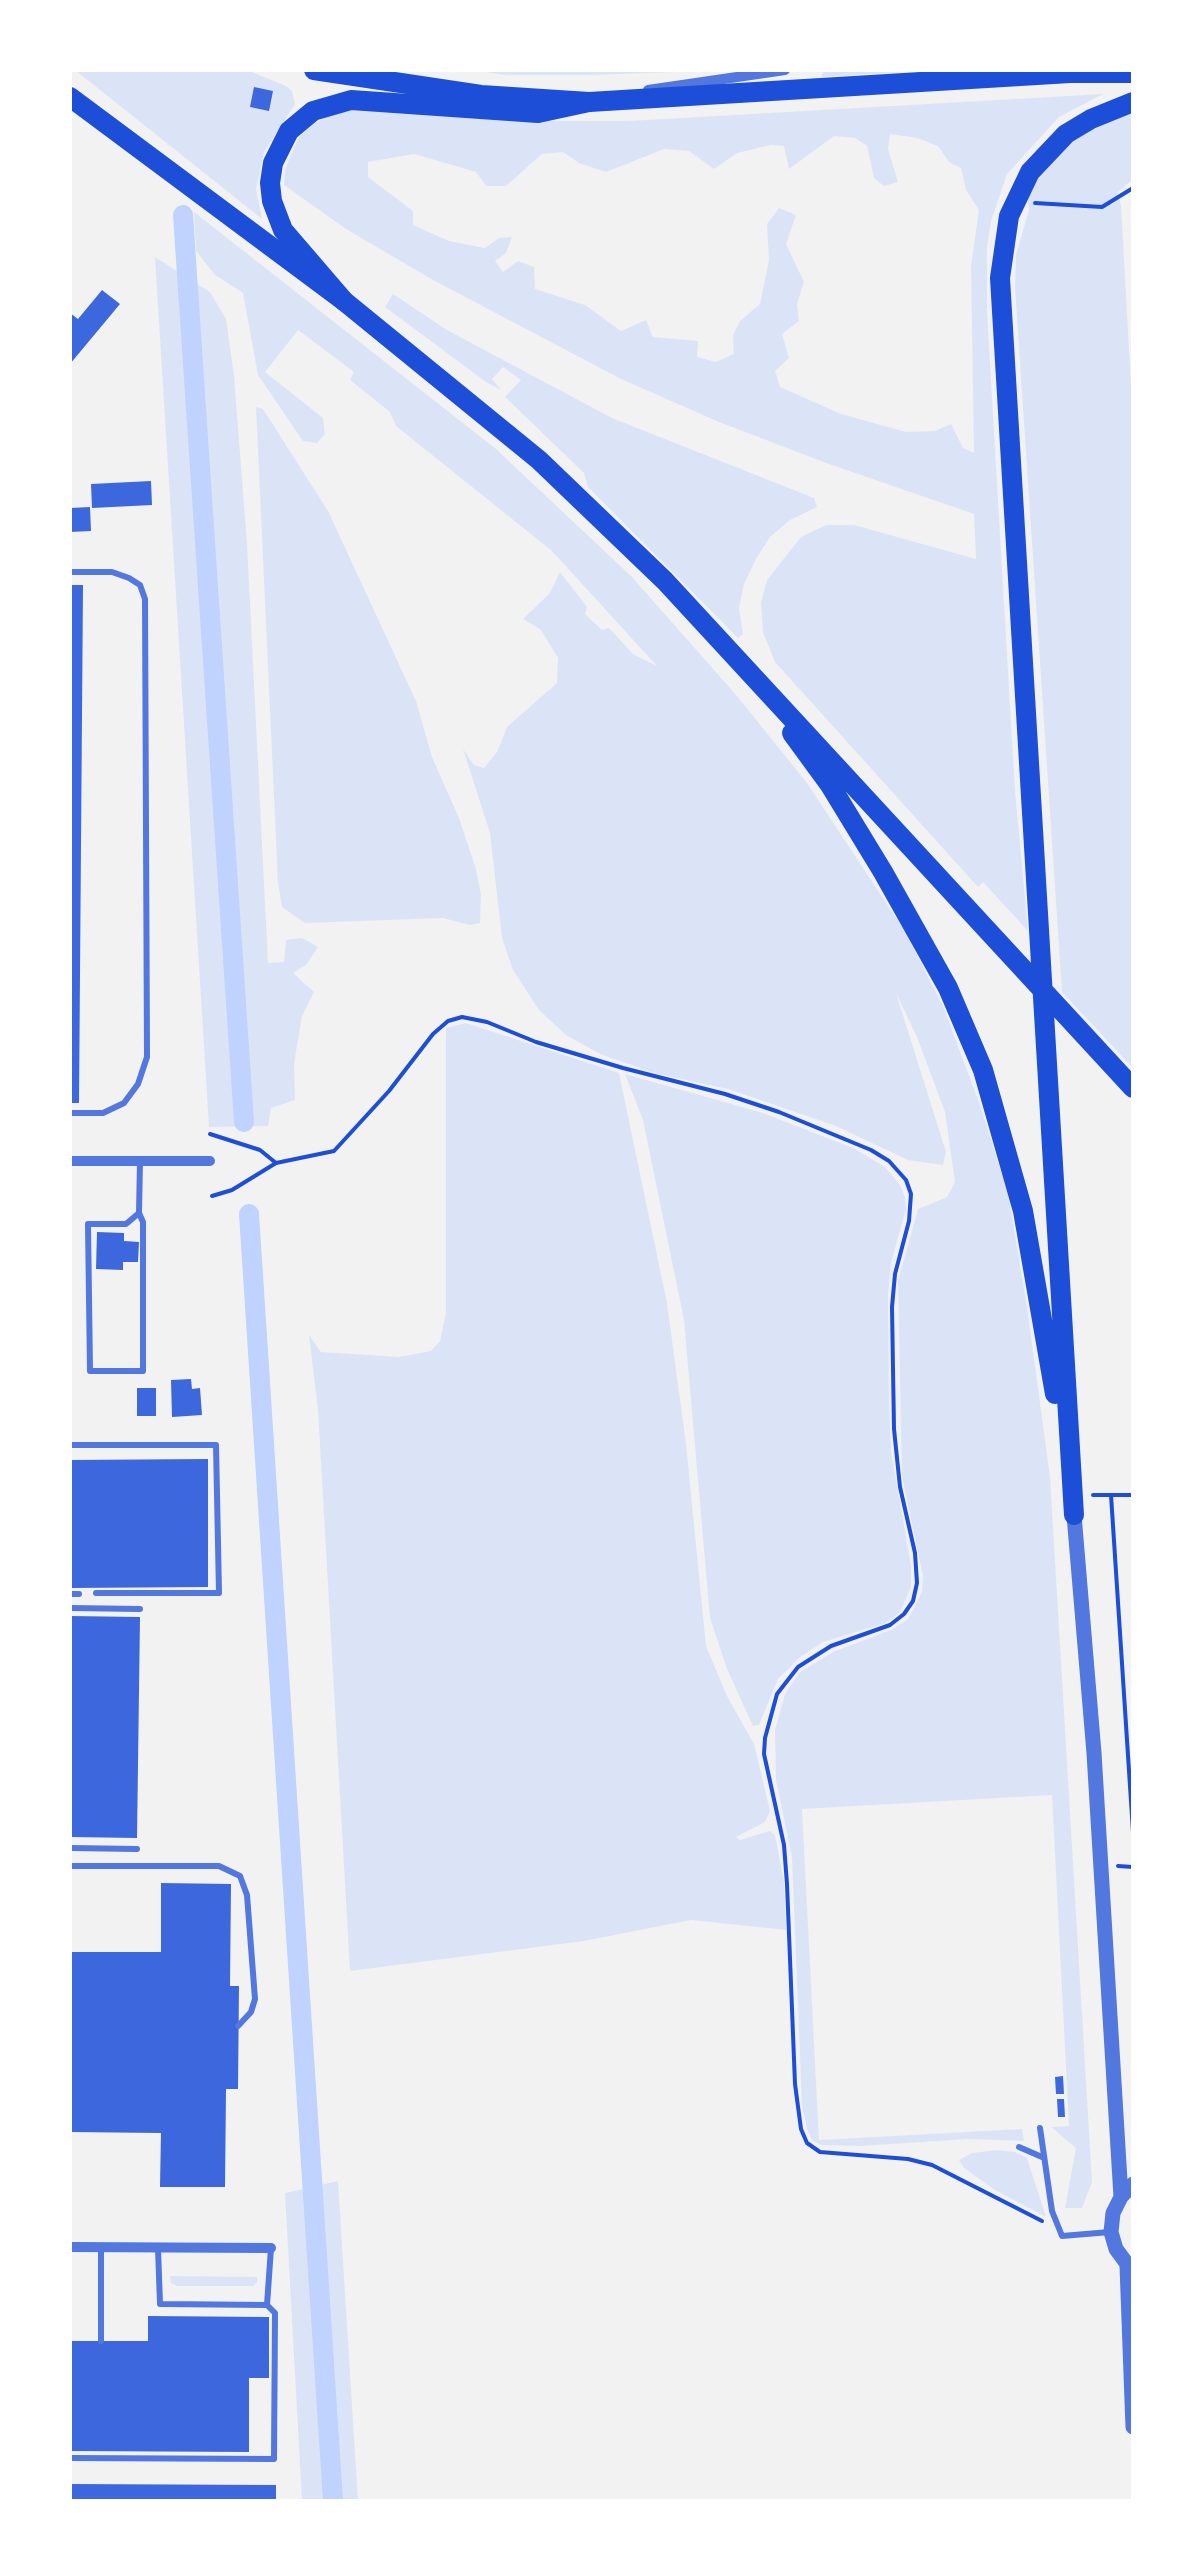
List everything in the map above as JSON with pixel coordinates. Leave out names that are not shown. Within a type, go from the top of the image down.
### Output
[{"type":"main road","points":[[314,70],[482,95],[589,102],[1050,74],[1133,73]]},
{"type":"main road","points":[[70,97],[344,302],[539,460],[665,581],[738,658],[1133,1088]]},
{"type":"main road","points":[[344,302],[283,230],[272,201],[273,164],[280,146],[289,131],[313,110],[351,100],[538,112],[589,102]]},
{"type":"main road","points":[[1074,1516],[1000,278],[1004,238],[1018,192],[1046,153],[1066,134],[1091,119],[1133,102]]},
{"type":"main road","points":[[738,658],[830,785],[883,872],[948,988],[983,1070],[1023,1211],[1074,1516]]},
{"type":"street","points":[[589,102],[785,70]]},
{"type":"street","points":[[70,1162],[210,1161]]},
{"type":"street","points":[[1074,1516],[1094,1753],[1121,2197]]},
{"type":"street","points":[[1133,2184],[1113,2213],[1111,2232],[1130,2269],[1133,2427]]},
{"type":"street","points":[[70,2248],[271,2248]]},
{"type":"lane","points":[[70,572],[112,572],[129,578],[140,585],[145,599],[147,1057],[138,1084],[124,1103],[103,1113],[70,1113]]},
{"type":"lane","points":[[140,1161],[143,1370],[90,1371],[88,1224],[126,1224],[140,1208]]},
{"type":"lane","points":[[70,1445],[216,1446],[219,1593],[96,1593]]},
{"type":"lane","points":[[70,1608],[140,1609]]},
{"type":"lane","points":[[70,1848],[137,1849]]},
{"type":"lane","points":[[70,1866],[219,1866],[240,1876],[247,1895],[255,1999],[238,2026]]},
{"type":"lane","points":[[1040,2128],[1052,2212],[1062,2236],[1111,2232]]},
{"type":"lane","points":[[1019,2147],[1043,2158]]},
{"type":"lane","points":[[100,2248],[101,2342]]},
{"type":"lane","points":[[70,2458],[274,2459],[275,2313],[267,2306],[160,2304],[158,2248]]},
{"type":"lane","points":[[267,2306],[271,2248]]},
{"type":"path","points":[[1120,196],[1133,187]]},
{"type":"path","points":[[212,1196],[232,1190],[276,1163],[334,1151],[433,1034],[462,1017],[778,1112],[870,1150],[889,1161],[906,1180],[910,1221],[895,1274],[892,1307],[894,1428],[917,1583],[904,1614],[890,1625],[831,1646],[798,1667],[777,1694],[765,1738],[764,1754],[784,1845],[788,1884],[800,2130],[808,2144],[820,2152],[908,2158],[932,2165],[1059,2228]]},
{"type":"path","points":[[210,1134],[260,1150],[276,1163]]},
{"type":"path","points":[[1087,1488],[1088,1495],[1133,1495]]},
{"type":"path","points":[[1111,1495],[1133,1832]]},
{"type":"path","points":[[1114,1866],[1133,1866]]},
{"type":"shaded area","points":[[75,70],[247,70],[286,86],[292,91],[295,104],[264,152],[256,189],[262,219]]},
{"type":"shaded area","points":[[473,70],[727,70],[505,75]]},
{"type":"shaded area","points":[[824,70],[933,70],[821,77]]},
{"type":"shaded area","points":[[1103,94],[1059,117],[1007,174],[991,221],[987,247],[987,312],[1015,791],[1028,931],[983,882],[978,887],[775,662],[763,632],[761,603],[767,580],[801,537],[826,525],[854,525],[976,559],[974,514],[826,463],[621,379],[433,280],[346,229],[284,185],[285,169],[299,137],[315,123],[358,108],[531,121],[629,121]],"holes":[[[890,134],[938,146],[949,162],[961,168],[966,190],[979,210],[971,266],[974,453],[963,448],[951,424],[935,431],[906,432],[841,414],[780,387],[775,371],[789,358],[782,334],[799,321],[797,304],[804,282],[786,244],[796,215],[779,208],[767,224],[769,260],[760,304],[740,321],[733,335],[734,354],[716,362],[697,357],[698,341],[653,337],[646,320],[621,331],[585,305],[535,289],[534,267],[518,261],[503,272],[495,261],[506,253],[512,237],[499,238],[485,248],[449,241],[413,225],[413,211],[368,177],[368,162],[414,154],[476,172],[486,186],[506,186],[542,154],[563,152],[579,163],[606,172],[664,149],[689,151],[714,169],[737,153],[771,145],[784,146],[789,169],[834,136],[855,138],[867,146],[874,178],[884,186],[898,182],[888,149]]]},
{"type":"shaded area","points":[[1133,113],[1133,179],[1117,193],[1121,205],[1133,422],[1133,1068],[1062,992],[1015,287],[1016,255],[1029,210],[1027,194],[1045,165],[1097,126]]},
{"type":"shaded area","points":[[194,212],[496,449],[632,577],[807,783],[904,930],[943,1006],[1008,1194],[1050,1477],[1092,2182],[1082,2208],[1065,2208],[1076,2148],[1051,2127],[1069,2126],[1052,1795],[802,1809],[819,2140],[1022,2129],[1024,2141],[968,2139],[821,2145],[813,2141],[807,2129],[802,2105],[792,1857],[776,1780],[775,1730],[785,1694],[800,1672],[833,1652],[893,1629],[908,1619],[922,1592],[923,1576],[902,1476],[898,1281],[918,1209],[947,1197],[955,1182],[945,1112],[917,1037],[896,993],[946,1152],[943,1165],[908,1160],[836,1126],[728,1089],[654,1073],[600,1054],[566,1035],[539,1010],[513,970],[502,938],[490,833],[463,749],[474,765],[484,768],[497,752],[507,727],[557,683],[558,658],[541,630],[523,619],[550,593],[560,572],[587,607],[585,614],[602,630],[609,628],[633,654],[657,666],[552,551],[396,426],[390,412],[350,380],[354,372],[298,330],[265,372],[323,418],[325,434],[317,443],[303,441],[258,375],[243,293],[215,275],[196,251]]},
{"type":"shaded area","points":[[155,257],[210,292],[226,319],[247,543],[268,963],[284,962],[286,940],[302,938],[318,947],[306,965],[293,973],[314,992],[302,1016],[294,1064],[295,1100],[271,1108],[268,1126],[209,1127]]},
{"type":"shaded area","points":[[393,294],[447,330],[612,418],[814,498],[817,507],[790,520],[770,537],[757,557],[744,584],[739,608],[743,634],[738,638],[588,487],[584,473],[505,397],[521,380],[503,367],[492,379],[501,390],[486,382],[385,307]]},
{"type":"shaded area","points":[[256,407],[263,409],[328,511],[416,701],[432,757],[476,869],[481,895],[480,923],[470,925],[443,918],[305,923],[282,907]]},
{"type":"shaded area","points":[[466,1023],[619,1073],[667,1303],[706,1646],[727,1696],[754,1744],[770,1811],[765,1822],[736,1837],[740,1840],[770,1831],[775,1835],[784,1883],[786,1930],[691,1920],[584,1941],[350,1971],[318,1410],[309,1335],[321,1352],[399,1357],[431,1351],[440,1341],[446,1313],[446,1028]]},
{"type":"shaded area","points":[[625,1074],[763,1113],[853,1148],[885,1167],[905,1197],[906,1209],[891,1263],[888,1295],[889,1406],[891,1452],[911,1566],[911,1587],[900,1612],[886,1623],[823,1642],[799,1658],[778,1679],[759,1725],[753,1726],[727,1669],[710,1618],[684,1320],[643,1120]]},
{"type":"shaded area","points":[[997,2150],[1027,2158],[1046,2217],[995,2190],[959,2160],[972,2153]]},
{"type":"shaded area","points":[[338,2181],[358,2501],[302,2501],[285,2193]]},
{"type":"shaded area","points":[[170,2276],[257,2277],[257,2282],[253,2286],[177,2286],[171,2283]]},
{"type":"building","points":[[254,87],[273,91],[269,111],[250,107]]},
{"type":"building","points":[[102,290],[120,304],[70,364],[70,313],[78,319]]},
{"type":"building","points":[[151,481],[152,505],[92,508],[91,484]]},
{"type":"building","points":[[90,507],[91,531],[70,532],[70,508]]},
{"type":"building","points":[[70,585],[83,585],[79,1103],[70,1103]]},
{"type":"building","points":[[97,1232],[124,1233],[124,1241],[139,1242],[138,1262],[123,1262],[123,1270],[96,1269]]},
{"type":"building","points":[[191,1379],[192,1389],[200,1388],[202,1415],[172,1417],[171,1380]]},
{"type":"building","points":[[137,1388],[156,1388],[156,1416],[137,1416]]},
{"type":"building","points":[[208,1459],[208,1587],[70,1588],[70,1460]]},
{"type":"building","points":[[70,1616],[140,1617],[137,1838],[70,1837]]},
{"type":"building","points":[[161,1883],[231,1884],[230,1986],[239,1986],[238,2089],[226,2089],[225,2187],[160,2187],[161,2133],[70,2132],[70,1952],[161,1952]]},
{"type":"building","points":[[1063,2076],[1064,2094],[1056,2094],[1055,2077]]},
{"type":"building","points":[[1057,2099],[1064,2099],[1065,2117],[1058,2117]]},
{"type":"building","points":[[148,2316],[269,2317],[269,2378],[249,2378],[249,2452],[70,2451],[70,2341],[148,2341]]},
{"type":"building","points":[[70,2484],[276,2485],[276,2501],[70,2501]]},
{"type":"waterway","points":[[183,215],[244,1122]]},
{"type":"waterway","points":[[249,1214],[333,2501]]}]
